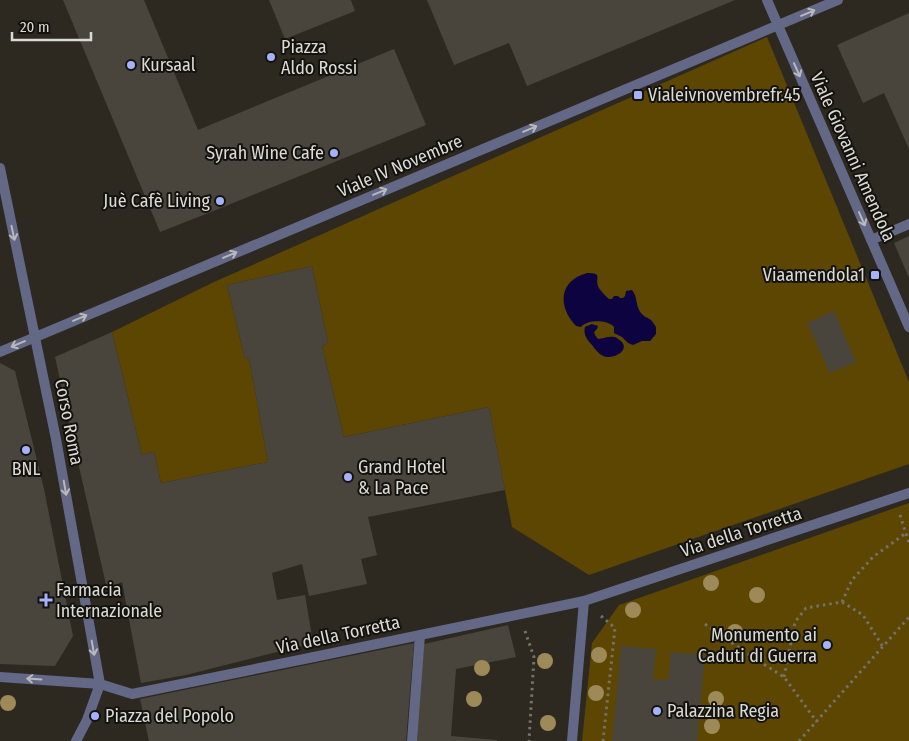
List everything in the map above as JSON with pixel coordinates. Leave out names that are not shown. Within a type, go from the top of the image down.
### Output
[{"type":"street","name":"Viale Giovanni Amendola","points":[[767,0],[909,327]]},
{"type":"street","name":"Viale IV Novembre","points":[[0,352],[838,0]]},
{"type":"street","name":"Corso Roma","points":[[0,168],[56,439],[100,684]]},
{"type":"street","points":[[872,240],[909,224]]},
{"type":"street","name":"Via della Torretta","points":[[0,677],[100,684],[132,694],[314,657],[584,601],[909,492]]},
{"type":"street","points":[[572,741],[584,601]]},
{"type":"street","points":[[412,741],[420,635]]},
{"type":"street","points":[[76,741],[87,720],[100,684]]},
{"type":"path","points":[[894,498],[909,543]]},
{"type":"path","points":[[842,602],[852,580],[873,557],[906,533]]},
{"type":"path","points":[[584,601],[615,628],[603,741]]},
{"type":"path","points":[[784,677],[795,622],[806,608],[842,602],[863,615],[883,647]]},
{"type":"path","points":[[518,615],[534,657],[529,741]]},
{"type":"path","points":[[799,741],[909,617]]},
{"type":"path","points":[[705,624],[784,677],[817,722]]},
{"type":"shaded area","points":[[767,37],[909,382],[909,464],[589,575],[512,527],[489,407],[344,437],[322,346],[328,343],[312,266],[227,285],[245,359],[249,358],[268,462],[161,483],[154,452],[142,455],[112,332],[214,282]]},
{"type":"shaded area","points":[[587,273],[597,275],[599,288],[609,299],[612,299],[614,296],[623,298],[626,291],[632,290],[641,313],[651,320],[656,327],[656,334],[650,341],[642,341],[633,345],[628,343],[614,333],[614,327],[603,322],[588,323],[581,327],[576,326],[566,311],[564,295],[566,288],[571,282]]},
{"type":"shaded area","points":[[592,324],[598,326],[594,332],[598,339],[616,337],[621,341],[624,348],[619,354],[607,357],[599,353],[585,334],[585,327]]},
{"type":"shaded area","points":[[909,503],[909,741],[582,741],[592,643],[619,605]]},
{"type":"building","points":[[63,0],[144,0],[198,130],[394,49],[426,125],[160,232]]},
{"type":"building","points":[[269,0],[351,0],[355,11],[285,39]]},
{"type":"building","points":[[427,0],[735,0],[527,86],[509,43],[454,65]]},
{"type":"building","points":[[909,13],[909,149],[884,93],[863,103],[837,45]]},
{"type":"building","points":[[909,236],[909,278],[894,243]]},
{"type":"building","name":"Grand Hotel & La Pace","points":[[312,266],[328,343],[322,346],[344,437],[489,407],[505,490],[368,517],[377,555],[361,559],[367,584],[309,596],[302,564],[272,573],[277,600],[305,595],[313,643],[186,675],[141,683],[122,582],[107,589],[55,357],[112,332],[142,455],[154,452],[161,483],[268,462],[249,358],[245,359],[227,285]]},
{"type":"building","points":[[834,311],[856,362],[830,373],[807,323]]},
{"type":"building","points":[[0,363],[15,371],[44,489],[73,636],[55,666],[0,664]]},
{"type":"building","points":[[508,625],[516,657],[456,669],[451,736],[497,741],[416,741],[424,644]]},
{"type":"building","points":[[414,643],[406,741],[149,741],[140,699]]},
{"type":"building","name":"Palazzina Regia","points":[[621,646],[656,649],[653,679],[668,680],[671,652],[705,655],[697,741],[612,741]]},
{"type":"place","name":"Piazza Aldo Rossi","points":[[271,57]]},
{"type":"place","name":"Kursaal","points":[[131,65]]},
{"type":"place","name":"Vialeivnovembrefr.45","points":[[638,95]]},
{"type":"place","name":"Syrah Wine Cafe","points":[[334,153]]},
{"type":"place","name":"Juè Cafè Living","points":[[220,201]]},
{"type":"place","name":"Viaamendola1","points":[[875,275]]},
{"type":"place","name":"BNL","points":[[26,450]]},
{"type":"place","name":"Grand Hotel & La Pace","points":[[348,477]]},
{"type":"place","name":"Farmacia Internazionale","points":[[46,600]]},
{"type":"place","name":"Monumento ai Caduti di Guerra","points":[[827,645]]},
{"type":"place","name":"Palazzina Regia","points":[[657,711]]},
{"type":"place","name":"Piazza del Popolo","points":[[95,716]]}]
